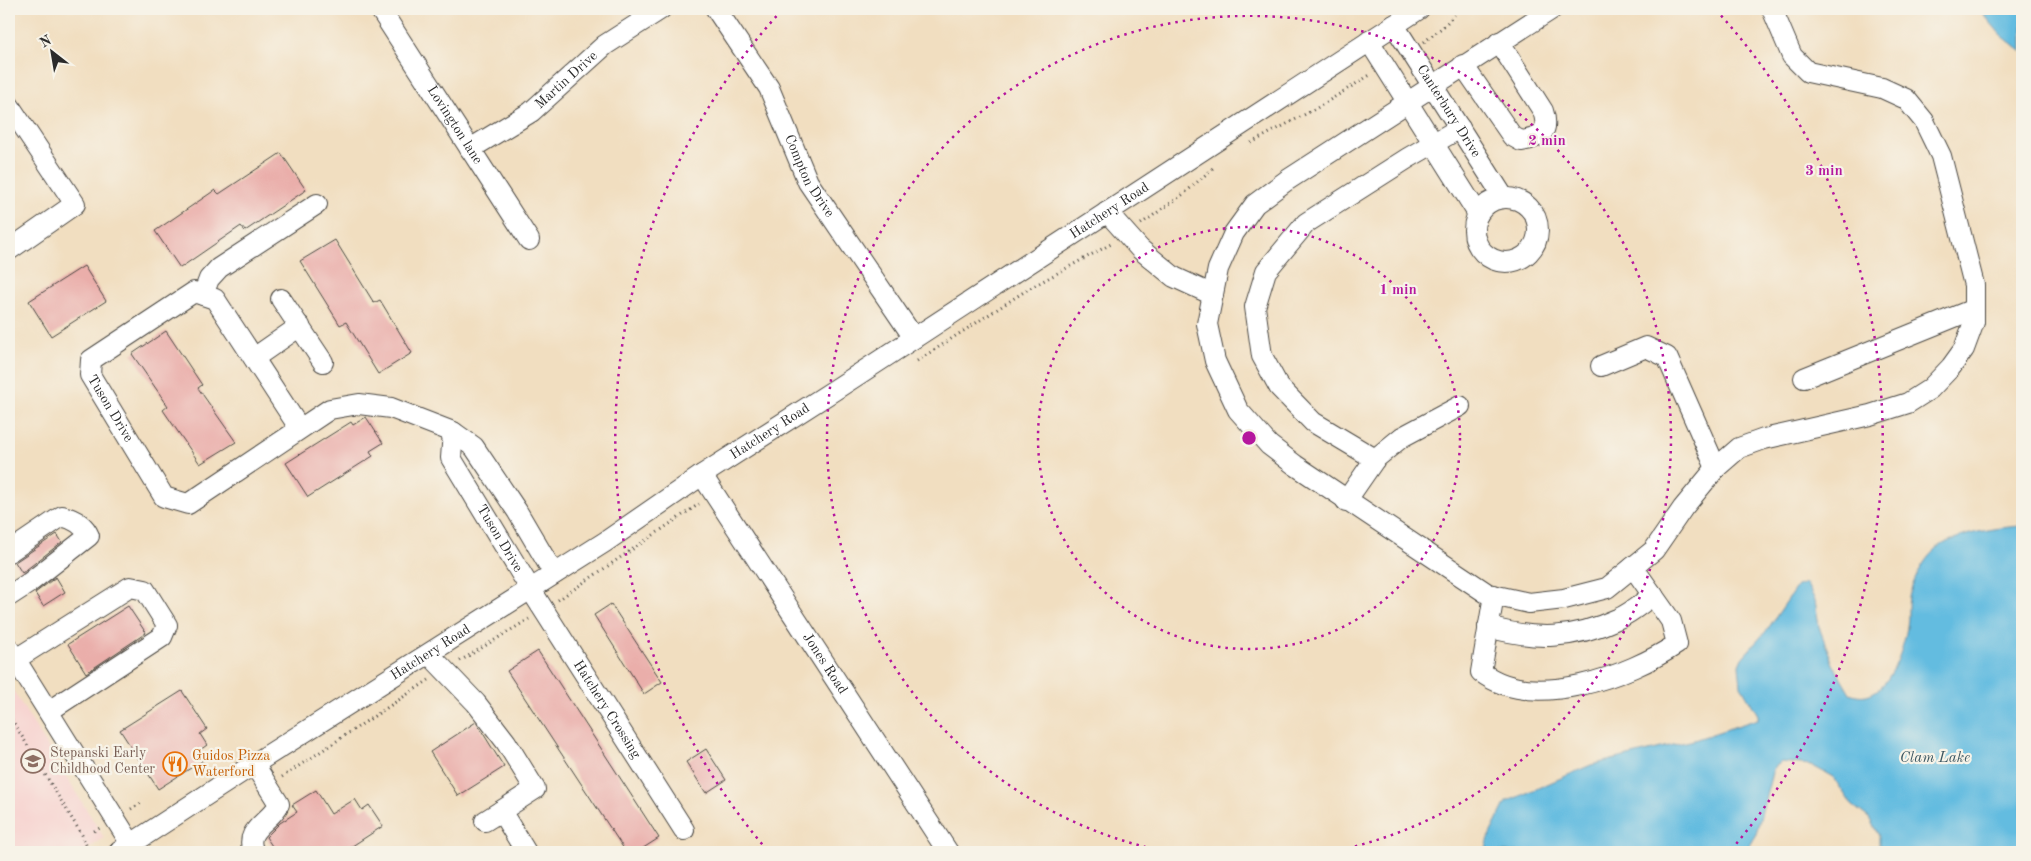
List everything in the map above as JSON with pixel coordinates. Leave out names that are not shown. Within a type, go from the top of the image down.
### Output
[{"type":"street","name":"Lovington lane","points":[[380,9],[529,240]]},
{"type":"street","name":"Martin Drive","points":[[470,149],[531,112],[605,45],[661,9]]},
{"type":"street","name":"Compton Drive","points":[[716,9],[769,88],[808,182],[914,338]]},
{"type":"street","name":"Hatchery Road","points":[[129,850],[254,764],[531,590],[702,475],[1419,9]]},
{"type":"street","points":[[1552,9],[1286,180],[1255,204],[1234,233],[1218,269],[1206,324],[1215,361],[1238,410],[1269,445],[1346,501],[1488,594],[1528,603],[1564,599],[1607,588],[1654,550],[1683,508],[1716,468],[1739,448],[1764,439],[1870,415],[1908,403],[1930,389],[1956,361],[1964,349],[1974,322],[1974,285],[1941,156],[1924,121],[1906,99],[1882,88],[1808,72],[1792,56],[1772,9]]},
{"type":"street","name":"Canterbury Drive","points":[[1394,25],[1504,198]]},
{"type":"street","points":[[1369,41],[1478,214]]},
{"type":"street","points":[[1463,65],[1512,136],[1521,141],[1538,136],[1542,133],[1547,122],[1543,111],[1499,42]]},
{"type":"street","points":[[9,105],[75,204],[9,250]]},
{"type":"street","points":[[1375,459],[1314,422],[1279,387],[1262,356],[1254,307],[1266,271],[1306,223],[1460,128]]},
{"type":"street","points":[[1504,198],[1518,200],[1530,208],[1537,220],[1539,235],[1533,248],[1523,258],[1509,263],[1495,261],[1482,253],[1475,240],[1474,226],[1478,214],[1490,202],[1504,198]]},
{"type":"street","points":[[300,429],[215,299],[203,295],[209,279],[219,268],[317,204]]},
{"type":"street","points":[[1107,212],[1140,249],[1174,277],[1213,295]]},
{"type":"street","name":"Tuson Drive","points":[[203,295],[194,292],[91,360],[90,375],[164,497],[188,504],[330,409],[359,404],[391,408],[453,432],[474,447],[517,511],[554,574]]},
{"type":"street","points":[[281,299],[324,362]]},
{"type":"street","points":[[1804,378],[1974,309]]},
{"type":"street","points":[[254,358],[300,326]]},
{"type":"street","points":[[1601,366],[1646,347],[1667,357],[1716,468]]},
{"type":"street","points":[[1346,501],[1375,459],[1402,437],[1460,406]]},
{"type":"street","name":"Tuson Drive","points":[[453,432],[451,458],[531,590]]},
{"type":"street","name":"Jones Road","points":[[702,475],[948,852]]},
{"type":"street","points":[[9,552],[62,516],[74,518],[86,530],[89,536],[29,583],[9,596]]},
{"type":"street","points":[[1494,595],[1480,672],[1493,682],[1526,689],[1558,688],[1611,678],[1656,658],[1677,644],[1671,621],[1634,567]]},
{"type":"street","points":[[49,711],[162,636],[167,625],[145,590],[130,587],[12,654],[49,711],[129,850]]},
{"type":"street","name":"Hatchery Crossing","points":[[531,590],[684,830]]},
{"type":"street","points":[[1488,627],[1518,635],[1550,637],[1585,630],[1618,619],[1653,595]]},
{"type":"street","points":[[429,654],[476,704],[506,742],[535,788],[493,816],[526,852]]},
{"type":"street","points":[[254,764],[269,785],[279,804],[275,813],[255,830],[251,838],[254,852]]},
{"type":"path","points":[[1411,51],[1443,28],[1460,9]]},
{"type":"path","points":[[1248,145],[1317,108],[1385,66]]},
{"type":"path","points":[[912,364],[1030,288],[1091,257],[1127,234],[1185,192],[1219,164]]},
{"type":"path","points":[[269,785],[444,670],[543,610],[714,494]]},
{"type":"path","points":[[9,715],[82,835],[89,852]]},
{"type":"shaded area","name":"Stepanski Early Childhood Center","points":[[9,684],[104,838],[83,852],[9,852]]},
{"type":"water","points":[[1979,9],[2022,9],[2022,52],[2001,35]]},
{"type":"water","name":"Clam Lake","points":[[2022,526],[2022,852],[1879,852],[1879,836],[1869,818],[1852,805],[1833,777],[1811,765],[1781,762],[1773,769],[1756,834],[1745,852],[1485,852],[1490,834],[1506,802],[1591,765],[1694,740],[1758,719],[1758,715],[1741,686],[1739,665],[1742,658],[1767,630],[1797,586],[1806,583],[1815,600],[1819,627],[1833,664],[1850,693],[1862,695],[1873,693],[1890,675],[1896,663],[1905,638],[1908,620],[1908,601],[1919,571],[1926,559],[1942,544],[1952,540],[1989,530]]},
{"type":"building","points":[[281,153],[306,190],[245,231],[241,226],[180,268],[155,231],[215,190],[219,194]]},
{"type":"building","points":[[335,240],[374,303],[380,300],[412,353],[378,374],[346,322],[340,325],[300,261]]},
{"type":"building","points":[[84,266],[106,301],[51,336],[29,301]]},
{"type":"building","points":[[166,331],[202,385],[198,388],[236,442],[200,464],[163,410],[168,406],[132,354]]},
{"type":"building","points":[[366,417],[383,443],[370,451],[373,456],[308,497],[286,463],[351,422],[353,425]]},
{"type":"building","points":[[57,534],[62,542],[22,573],[15,562]]},
{"type":"building","points":[[56,577],[65,592],[43,606],[35,593]]},
{"type":"building","points":[[611,604],[662,682],[644,694],[594,615]]},
{"type":"building","points":[[128,606],[146,633],[86,673],[68,644]]},
{"type":"building","points":[[538,651],[659,838],[637,852],[626,852],[507,671]]},
{"type":"building","points":[[182,691],[207,729],[200,734],[207,745],[200,750],[205,759],[158,789],[120,730]]},
{"type":"building","points":[[476,722],[504,767],[458,796],[430,752]]},
{"type":"building","points":[[706,749],[726,780],[706,793],[686,762]]},
{"type":"building","points":[[316,790],[331,814],[355,799],[362,810],[369,805],[383,826],[343,852],[276,852],[266,837],[280,823],[297,812],[292,805]]},
{"type":"place","name":"Stepanski Early Childhood Center","points":[[33,761]]},
{"type":"place","name":"Guidos Pizza Waterford","points":[[175,764]]}]
